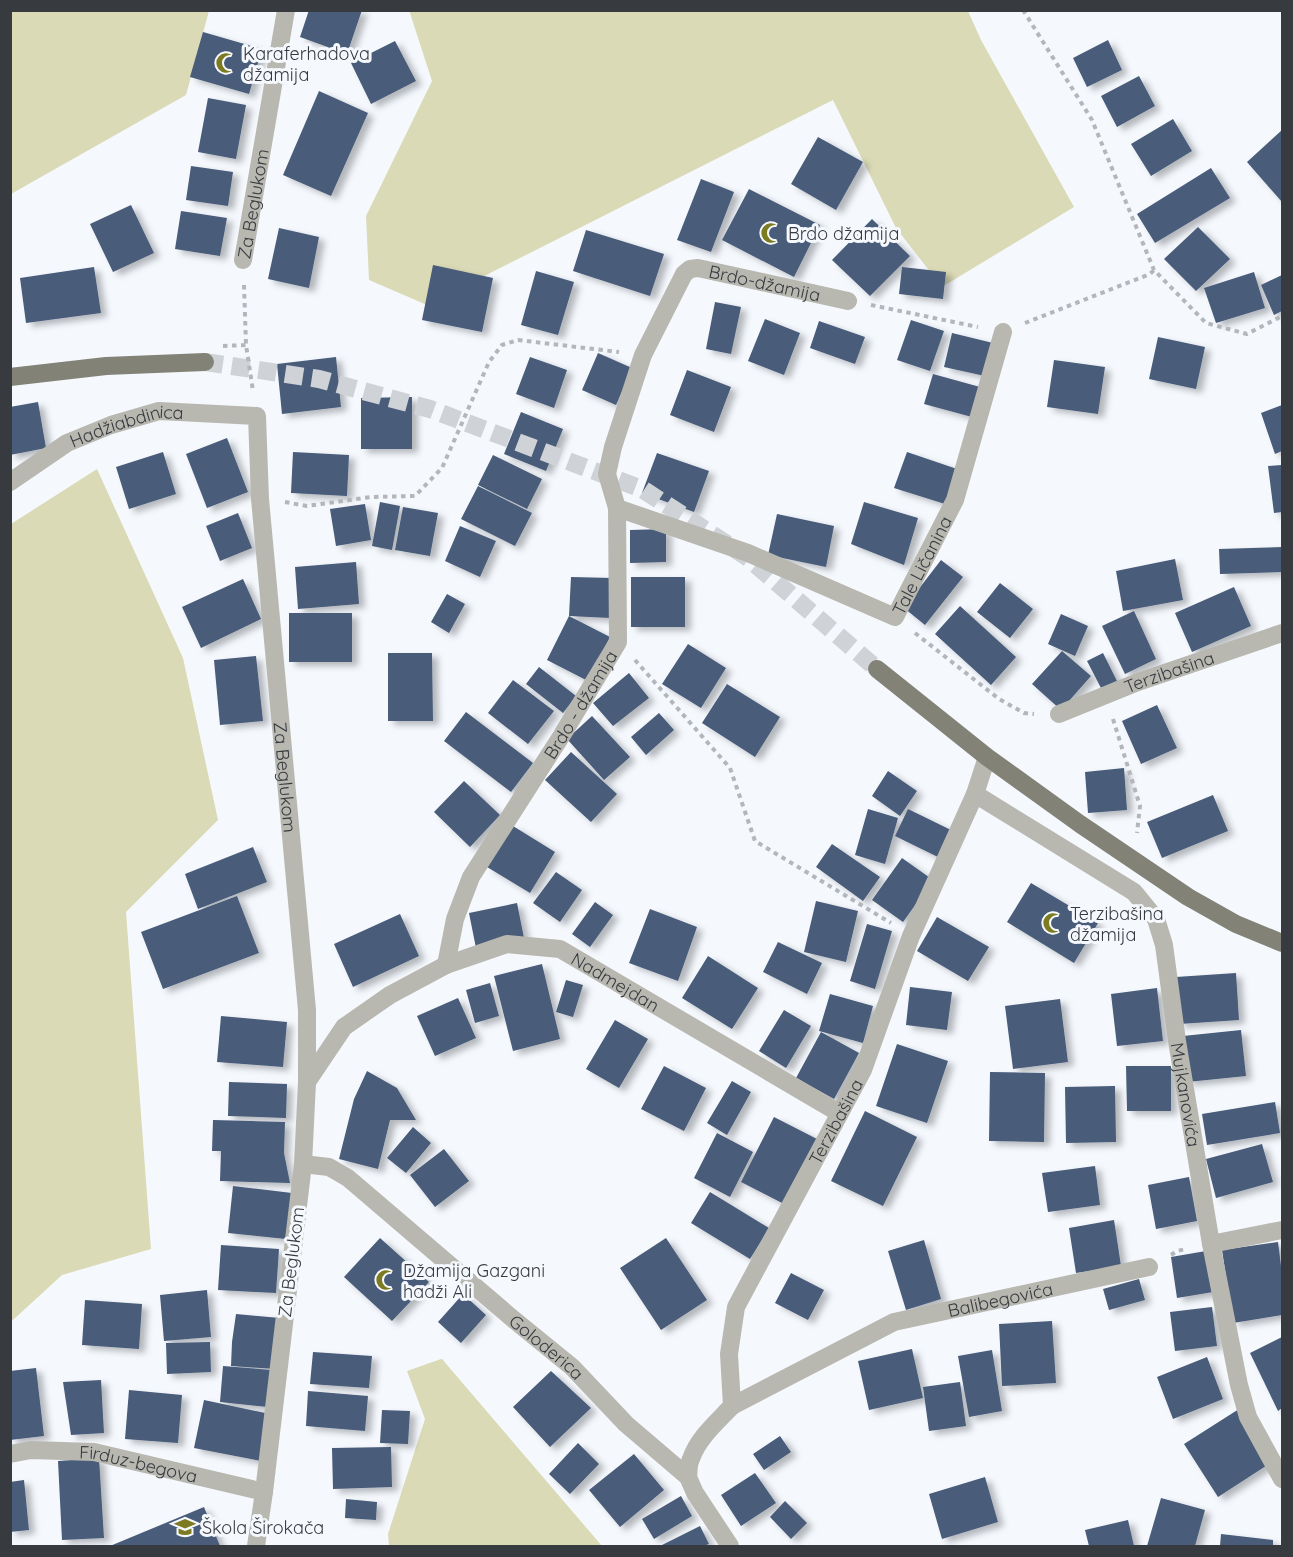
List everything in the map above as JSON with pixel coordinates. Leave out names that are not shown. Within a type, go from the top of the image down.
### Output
[{"type":"main road","points":[[10,376],[106,366],[205,362]]},
{"type":"main road","points":[[877,669],[987,757],[1133,861],[1188,897],[1236,924],[1282,943]]},
{"type":"street","name":"Za Beglukom","points":[[243,260],[286,10]]},
{"type":"street","name":"Brdo-džamija","points":[[684,274],[690,269],[698,268],[848,301]]},
{"type":"street","name":"Brdo - džamija","points":[[446,965],[455,919],[471,877],[562,735],[618,642],[617,508],[607,474],[613,447],[643,355],[684,274]]},
{"type":"street","name":"Tale Ličanina","points":[[617,508],[748,554],[895,617],[955,500],[1003,332]]},
{"type":"street","name":"Hadžiabdinica","points":[[10,482],[67,443],[111,425],[159,411],[257,416]]},
{"type":"street","name":"Za Beglukom","points":[[256,1546],[303,1164],[308,1082],[307,1010],[260,499],[257,416]]},
{"type":"street","name":"Terzibašina","points":[[1059,714],[1138,682],[1282,633]]},
{"type":"street","name":"Terzibašina","points":[[732,1406],[729,1354],[736,1307],[863,1070],[911,936],[975,794],[987,757]]},
{"type":"street","name":"Mujkanovića","points":[[975,794],[1134,892],[1156,919],[1164,945],[1177,1041],[1211,1244],[1239,1385],[1248,1417],[1282,1479]]},
{"type":"street","name":"Nadmejdan","points":[[308,1082],[344,1027],[390,995],[446,965],[507,944],[560,949],[839,1113]]},
{"type":"street","name":"Goloderica","points":[[303,1164],[329,1167],[348,1178],[572,1367],[626,1424],[688,1478],[694,1493],[730,1546]]},
{"type":"street","points":[[1211,1244],[1282,1230]]},
{"type":"street","name":"Balibegovića","points":[[732,1406],[894,1322],[1149,1267]]},
{"type":"street","points":[[688,1478],[690,1460],[697,1446],[732,1406]]},
{"type":"street","name":"Firduz-begova","points":[[10,1454],[31,1450],[94,1452],[264,1492]]},
{"type":"path","points":[[1023,10],[1092,120],[1154,270],[1206,323],[1247,334],[1282,316]]},
{"type":"path","name":"Za Beglukom","points":[[243,260],[246,345],[257,416]]},
{"type":"path","points":[[260,499],[307,506],[371,497],[415,496],[442,468],[489,362],[502,345],[518,340],[643,355]]},
{"type":"path","points":[[895,617],[999,699],[1024,714],[1059,714]]},
{"type":"path","points":[[618,642],[730,768],[755,841],[911,936]]},
{"type":"path","points":[[1106,695],[1140,806],[1133,861]]},
{"type":"path","points":[[1149,1267],[1177,1251],[1211,1244]]},
{"type":"green space","points":[[409,10],[968,11],[981,40],[1074,207],[942,287],[896,228],[833,100],[427,305],[369,280],[366,216],[432,81]]},
{"type":"green space","points":[[11,11],[209,11],[186,95],[11,194]]},
{"type":"green space","points":[[97,469],[183,658],[218,820],[126,912],[151,1249],[62,1275],[13,1320],[11,1319],[11,524]]},
{"type":"green space","points":[[442,1359],[602,1546],[389,1546],[388,1534],[425,1419],[407,1371]]},
{"type":"building","points":[[309,10],[362,10],[347,54],[300,37]]},
{"type":"building","name":"Karaferhadova džamija","points":[[203,32],[262,49],[249,94],[190,77]]},
{"type":"building","points":[[1108,40],[1122,70],[1087,87],[1073,58]]},
{"type":"building","points":[[395,41],[416,81],[371,104],[351,63]]},
{"type":"building","points":[[1139,76],[1155,106],[1117,127],[1101,96]]},
{"type":"building","points":[[319,91],[368,113],[331,196],[283,175]]},
{"type":"building","points":[[208,98],[246,105],[236,159],[198,152]]},
{"type":"building","points":[[1173,119],[1192,151],[1151,176],[1131,144]]},
{"type":"building","points":[[1282,130],[1282,202],[1247,162]]},
{"type":"building","points":[[818,137],[863,162],[836,210],[791,184]]},
{"type":"building","points":[[191,166],[233,172],[228,206],[186,200]]},
{"type":"building","points":[[1211,168],[1230,198],[1155,243],[1137,214]]},
{"type":"building","points":[[701,179],[734,192],[711,252],[677,240]]},
{"type":"building","name":"Brdo džamija","points":[[749,189],[820,225],[794,277],[722,240]]},
{"type":"building","points":[[131,205],[154,253],[113,272],[90,224]]},
{"type":"building","points":[[181,211],[227,218],[220,256],[175,249]]},
{"type":"building","points":[[872,219],[910,256],[870,296],[832,260]]},
{"type":"building","points":[[1198,227],[1230,259],[1196,291],[1164,259]]},
{"type":"building","points":[[279,228],[319,237],[309,288],[268,279]]},
{"type":"building","points":[[586,230],[664,254],[650,296],[573,271]]},
{"type":"building","points":[[433,265],[493,278],[482,332],[422,320]]},
{"type":"building","points":[[94,267],[101,313],[26,323],[20,278]]},
{"type":"building","points":[[902,267],[946,272],[943,299],[899,294]]},
{"type":"building","points":[[536,271],[574,282],[558,335],[521,325]]},
{"type":"building","points":[[1254,272],[1265,308],[1216,323],[1204,288]]},
{"type":"building","points":[[1282,275],[1282,311],[1274,315],[1261,285]]},
{"type":"building","points":[[715,302],[741,307],[731,354],[706,349]]},
{"type":"building","points":[[765,319],[800,333],[784,375],[748,361]]},
{"type":"building","points":[[911,320],[944,331],[930,371],[897,360]]},
{"type":"building","points":[[819,321],[865,337],[855,364],[810,348]]},
{"type":"building","points":[[952,333],[993,343],[985,376],[944,367]]},
{"type":"building","points":[[1158,337],[1205,347],[1196,389],[1149,379]]},
{"type":"building","points":[[598,353],[632,368],[616,405],[582,390]]},
{"type":"building","points":[[336,357],[341,407],[282,414],[277,364]]},
{"type":"building","points":[[530,357],[567,370],[554,408],[516,394]]},
{"type":"building","points":[[1054,360],[1105,367],[1098,414],[1047,407]]},
{"type":"building","points":[[687,370],[731,387],[714,432],[670,415]]},
{"type":"building","points":[[933,374],[980,387],[972,417],[924,404]]},
{"type":"building","points":[[412,397],[412,449],[361,449],[361,398]]},
{"type":"building","points":[[38,402],[46,448],[10,455],[10,407]]},
{"type":"building","points":[[1282,405],[1282,451],[1275,454],[1261,413]]},
{"type":"building","points":[[521,412],[563,429],[546,471],[504,454]]},
{"type":"building","points":[[227,438],[248,492],[207,508],[186,454]]},
{"type":"building","points":[[163,452],[176,494],[129,509],[116,467]]},
{"type":"building","points":[[293,452],[349,455],[347,496],[291,493]]},
{"type":"building","points":[[907,452],[957,469],[945,504],[894,488]]},
{"type":"building","points":[[657,453],[709,471],[694,512],[642,493]]},
{"type":"building","points":[[493,455],[542,479],[527,509],[478,485]]},
{"type":"building","points":[[1282,465],[1282,512],[1274,513],[1268,466]]},
{"type":"building","points":[[478,486],[532,513],[515,546],[461,519]]},
{"type":"building","points":[[380,502],[400,506],[392,550],[372,546]]},
{"type":"building","points":[[864,502],[918,518],[904,565],[851,544]]},
{"type":"building","points":[[365,504],[371,540],[336,546],[330,509]]},
{"type":"building","points":[[403,507],[438,513],[430,556],[395,550]]},
{"type":"building","points":[[238,513],[252,548],[220,561],[206,526]]},
{"type":"building","points":[[777,514],[834,526],[826,567],[768,555]]},
{"type":"building","points":[[460,526],[496,541],[480,577],[445,561]]},
{"type":"building","points":[[666,529],[666,562],[630,563],[630,530]]},
{"type":"building","points":[[1282,547],[1282,572],[1220,574],[1219,549]]},
{"type":"building","points":[[1175,559],[1183,600],[1123,611],[1116,571]]},
{"type":"building","points":[[941,560],[963,577],[925,625],[904,608]]},
{"type":"building","points":[[356,562],[359,604],[298,609],[295,567]]},
{"type":"building","points":[[571,577],[613,578],[611,618],[569,616]]},
{"type":"building","points":[[631,577],[685,577],[685,627],[631,627]]},
{"type":"building","points":[[243,579],[261,619],[201,648],[182,607]]},
{"type":"building","points":[[1000,583],[1033,609],[1010,638],[977,612]]},
{"type":"building","points":[[1234,587],[1251,626],[1192,652],[1175,613]]},
{"type":"building","points":[[447,594],[465,604],[449,633],[431,622]]},
{"type":"building","points":[[960,606],[1016,657],[991,685],[935,634]]},
{"type":"building","points":[[1134,611],[1156,659],[1125,674],[1102,626]]},
{"type":"building","points":[[289,613],[352,613],[352,662],[289,662]]},
{"type":"building","points":[[1061,614],[1088,626],[1075,656],[1048,644]]},
{"type":"building","points":[[569,616],[610,637],[588,681],[547,660]]},
{"type":"building","points":[[688,644],[726,668],[701,708],[662,684]]},
{"type":"building","points":[[1062,651],[1091,676],[1061,710],[1032,684]]},
{"type":"building","points":[[388,653],[432,653],[433,721],[388,721]]},
{"type":"building","points":[[1103,653],[1117,681],[1101,688],[1087,661]]},
{"type":"building","points":[[256,656],[263,721],[220,725],[214,660]]},
{"type":"building","points":[[539,667],[576,696],[563,713],[526,684]]},
{"type":"building","points":[[629,673],[649,698],[613,726],[593,703]]},
{"type":"building","points":[[513,680],[554,711],[528,744],[488,713]]},
{"type":"building","points":[[727,684],[780,717],[755,757],[702,723]]},
{"type":"building","points":[[1157,705],[1177,748],[1141,764],[1122,721]]},
{"type":"building","points":[[466,712],[533,763],[511,792],[444,741]]},
{"type":"building","points":[[659,713],[674,730],[646,755],[631,737]]},
{"type":"building","points":[[592,716],[630,757],[604,780],[567,739]]},
{"type":"building","points":[[571,752],[617,794],[591,822],[545,780]]},
{"type":"building","points":[[1124,768],[1127,810],[1088,813],[1085,772]]},
{"type":"building","points":[[888,771],[917,791],[900,816],[872,796]]},
{"type":"building","points":[[464,781],[500,815],[470,847],[434,812]]},
{"type":"building","points":[[1213,795],[1228,831],[1162,858],[1147,822]]},
{"type":"building","points":[[868,809],[898,818],[885,864],[855,855]]},
{"type":"building","points":[[908,809],[955,832],[942,859],[895,836]]},
{"type":"building","points":[[513,826],[555,852],[530,893],[487,867]]},
{"type":"building","points":[[832,844],[880,877],[863,901],[816,867]]},
{"type":"building","points":[[253,847],[267,882],[198,909],[185,874]]},
{"type":"building","points":[[902,858],[933,880],[903,922],[872,900]]},
{"type":"building","points":[[556,872],[582,890],[560,922],[533,903]]},
{"type":"building","name":"Terzibašina džamija","points":[[1031,883],[1098,923],[1074,963],[1007,922]]},
{"type":"building","points":[[237,896],[259,953],[163,989],[141,932]]},
{"type":"building","points":[[816,901],[858,911],[846,962],[804,952]]},
{"type":"building","points":[[595,902],[613,915],[590,947],[572,934]]},
{"type":"building","points":[[517,903],[524,938],[476,948],[469,913]]},
{"type":"building","points":[[650,909],[697,927],[678,981],[629,963]]},
{"type":"building","points":[[400,914],[419,956],[353,987],[334,944]]},
{"type":"building","points":[[937,917],[989,947],[968,981],[917,951]]},
{"type":"building","points":[[867,924],[892,931],[875,989],[850,981]]},
{"type":"building","points":[[778,942],[822,963],[807,994],[763,972]]},
{"type":"building","points":[[708,956],[758,988],[732,1029],[682,998]]},
{"type":"building","points":[[542,964],[560,1039],[513,1051],[494,976]]},
{"type":"building","points":[[1236,973],[1239,1020],[1179,1024],[1176,977]]},
{"type":"building","points":[[566,980],[583,985],[573,1017],[556,1012]]},
{"type":"building","points":[[490,983],[499,1016],[475,1023],[466,990]]},
{"type":"building","points":[[910,987],[952,992],[947,1030],[906,1025]]},
{"type":"building","points":[[1157,988],[1163,1041],[1117,1046],[1111,994]]},
{"type":"building","points":[[830,994],[873,1006],[863,1043],[819,1031]]},
{"type":"building","points":[[458,998],[476,1038],[435,1056],[417,1016]]},
{"type":"building","points":[[1060,999],[1068,1062],[1013,1069],[1005,1006]]},
{"type":"building","points":[[784,1010],[811,1026],[786,1068],[759,1051]]},
{"type":"building","points":[[221,1016],[287,1022],[283,1067],[217,1062]]},
{"type":"building","points":[[615,1020],[648,1039],[619,1088],[586,1069]]},
{"type":"building","points":[[1241,1030],[1246,1076],[1187,1082],[1183,1036]]},
{"type":"building","points":[[821,1032],[859,1053],[834,1099],[796,1078]]},
{"type":"building","points":[[897,1044],[948,1061],[927,1123],[876,1106]]},
{"type":"building","points":[[664,1066],[706,1088],[684,1131],[641,1109]]},
{"type":"building","points":[[1126,1066],[1171,1066],[1171,1111],[1127,1111]]},
{"type":"building","points":[[367,1071],[397,1088],[416,1120],[390,1120],[378,1169],[339,1159],[354,1099]]},
{"type":"building","points":[[990,1072],[1045,1073],[1044,1142],[989,1141]]},
{"type":"building","points":[[732,1081],[751,1092],[727,1135],[707,1123]]},
{"type":"building","points":[[229,1082],[287,1084],[286,1118],[228,1116]]},
{"type":"building","points":[[1115,1086],[1116,1142],[1066,1143],[1065,1087]]},
{"type":"building","points":[[1275,1102],[1280,1133],[1207,1145],[1202,1114]]},
{"type":"building","points":[[865,1111],[917,1137],[883,1206],[831,1181]]},
{"type":"building","points":[[774,1117],[817,1139],[784,1204],[741,1182]]},
{"type":"building","points":[[213,1120],[285,1122],[284,1153],[290,1183],[220,1181],[221,1151],[212,1151]]},
{"type":"building","points":[[413,1127],[431,1143],[406,1173],[387,1158]]},
{"type":"building","points":[[717,1133],[753,1152],[730,1197],[694,1178]]},
{"type":"building","points":[[1262,1144],[1273,1182],[1216,1198],[1206,1159]]},
{"type":"building","points":[[444,1149],[469,1181],[435,1207],[410,1175]]},
{"type":"building","points":[[1095,1166],[1100,1205],[1048,1212],[1042,1173]]},
{"type":"building","points":[[1189,1177],[1197,1221],[1156,1229],[1148,1185]]},
{"type":"building","points":[[233,1186],[292,1193],[286,1239],[228,1233]]},
{"type":"building","points":[[710,1192],[769,1228],[750,1259],[691,1223]]},
{"type":"building","points":[[1114,1220],[1121,1266],[1076,1273],[1069,1228]]},
{"type":"building","name":"Džamija Gazgani hadži Ali","points":[[380,1238],[429,1282],[392,1321],[344,1277]]},
{"type":"building","points":[[666,1238],[707,1300],[661,1330],[620,1268]]},
{"type":"building","points":[[924,1240],[941,1299],[906,1310],[888,1251]]},
{"type":"building","points":[[1278,1242],[1282,1274],[1282,1315],[1233,1323],[1222,1250]]},
{"type":"building","points":[[221,1245],[279,1249],[276,1293],[218,1290]]},
{"type":"building","points":[[1206,1251],[1213,1292],[1177,1298],[1171,1257]]},
{"type":"building","points":[[791,1273],[824,1290],[808,1320],[775,1303]]},
{"type":"building","points":[[1139,1279],[1145,1300],[1109,1310],[1103,1289]]},
{"type":"building","points":[[207,1290],[211,1337],[164,1341],[160,1295]]},
{"type":"building","points":[[463,1294],[486,1315],[461,1343],[438,1322]]},
{"type":"building","points":[[85,1300],[142,1304],[139,1349],[82,1345]]},
{"type":"building","points":[[1212,1307],[1217,1346],[1175,1351],[1170,1312]]},
{"type":"building","points":[[236,1314],[280,1318],[276,1369],[231,1366]]},
{"type":"building","points":[[1052,1321],[1056,1383],[1002,1386],[999,1324]]},
{"type":"building","points":[[1282,1337],[1282,1408],[1278,1411],[1250,1353]]},
{"type":"building","points":[[210,1342],[211,1372],[167,1374],[166,1343]]},
{"type":"building","points":[[912,1349],[923,1398],[869,1410],[858,1361]]},
{"type":"building","points":[[992,1350],[1002,1411],[969,1417],[958,1356]]},
{"type":"building","points":[[313,1352],[372,1356],[369,1388],[310,1384]]},
{"type":"building","points":[[1207,1357],[1223,1399],[1173,1419],[1157,1377]]},
{"type":"building","points":[[223,1366],[271,1370],[268,1407],[220,1402]]},
{"type":"building","points":[[36,1368],[44,1436],[10,1440],[10,1371]]},
{"type":"building","points":[[551,1371],[591,1408],[550,1447],[513,1407]]},
{"type":"building","points":[[101,1380],[104,1433],[71,1435],[63,1382]]},
{"type":"building","points":[[960,1382],[966,1426],[929,1431],[923,1387]]},
{"type":"building","points":[[129,1390],[182,1395],[178,1443],[125,1439]]},
{"type":"building","points":[[308,1391],[368,1396],[365,1431],[306,1426]]},
{"type":"building","points":[[204,1400],[270,1414],[261,1461],[194,1448]]},
{"type":"building","points":[[1239,1409],[1272,1462],[1218,1497],[1184,1444]]},
{"type":"building","points":[[382,1410],[410,1411],[408,1444],[380,1443]]},
{"type":"building","points":[[780,1436],[791,1452],[764,1470],[753,1454]]},
{"type":"building","points":[[578,1443],[599,1464],[570,1494],[549,1474]]},
{"type":"building","points":[[391,1447],[392,1487],[333,1489],[332,1448]]},
{"type":"building","points":[[634,1454],[664,1490],[620,1527],[589,1490]]},
{"type":"building","points":[[99,1458],[104,1538],[62,1540],[58,1461]]},
{"type":"building","points":[[755,1473],[776,1503],[741,1526],[721,1495]]},
{"type":"building","points":[[985,1477],[998,1522],[942,1539],[929,1494]]},
{"type":"building","points":[[24,1480],[29,1530],[10,1532],[10,1482]]},
{"type":"building","points":[[681,1496],[692,1516],[654,1539],[642,1519]]},
{"type":"building","points":[[1161,1498],[1205,1510],[1195,1546],[1147,1546]]},
{"type":"building","points":[[346,1499],[377,1502],[376,1520],[345,1518]]},
{"type":"building","points":[[785,1501],[807,1523],[791,1539],[770,1517]]},
{"type":"building","name":"Škola Širokača","points":[[204,1507],[220,1546],[110,1546]]},
{"type":"building","points":[[1128,1520],[1134,1546],[1089,1546],[1085,1530]]},
{"type":"building","points":[[700,1526],[709,1544],[660,1546]]},
{"type":"building","points":[[1221,1534],[1273,1540],[1273,1546],[1220,1546]]},
{"type":"tunnel","points":[[205,362],[319,379],[430,409],[642,489],[747,557],[877,669]]},
{"type":"place","name":"Karaferhadova džamija","points":[[226,63]]},
{"type":"place","name":"Brdo džamija","points":[[771,233]]},
{"type":"place","name":"Terzibašina džamija","points":[[1053,923]]},
{"type":"place","name":"Džamija Gazgani hadži Ali","points":[[386,1280]]},
{"type":"place","name":"Škola Širokača","points":[[185,1527]]}]
